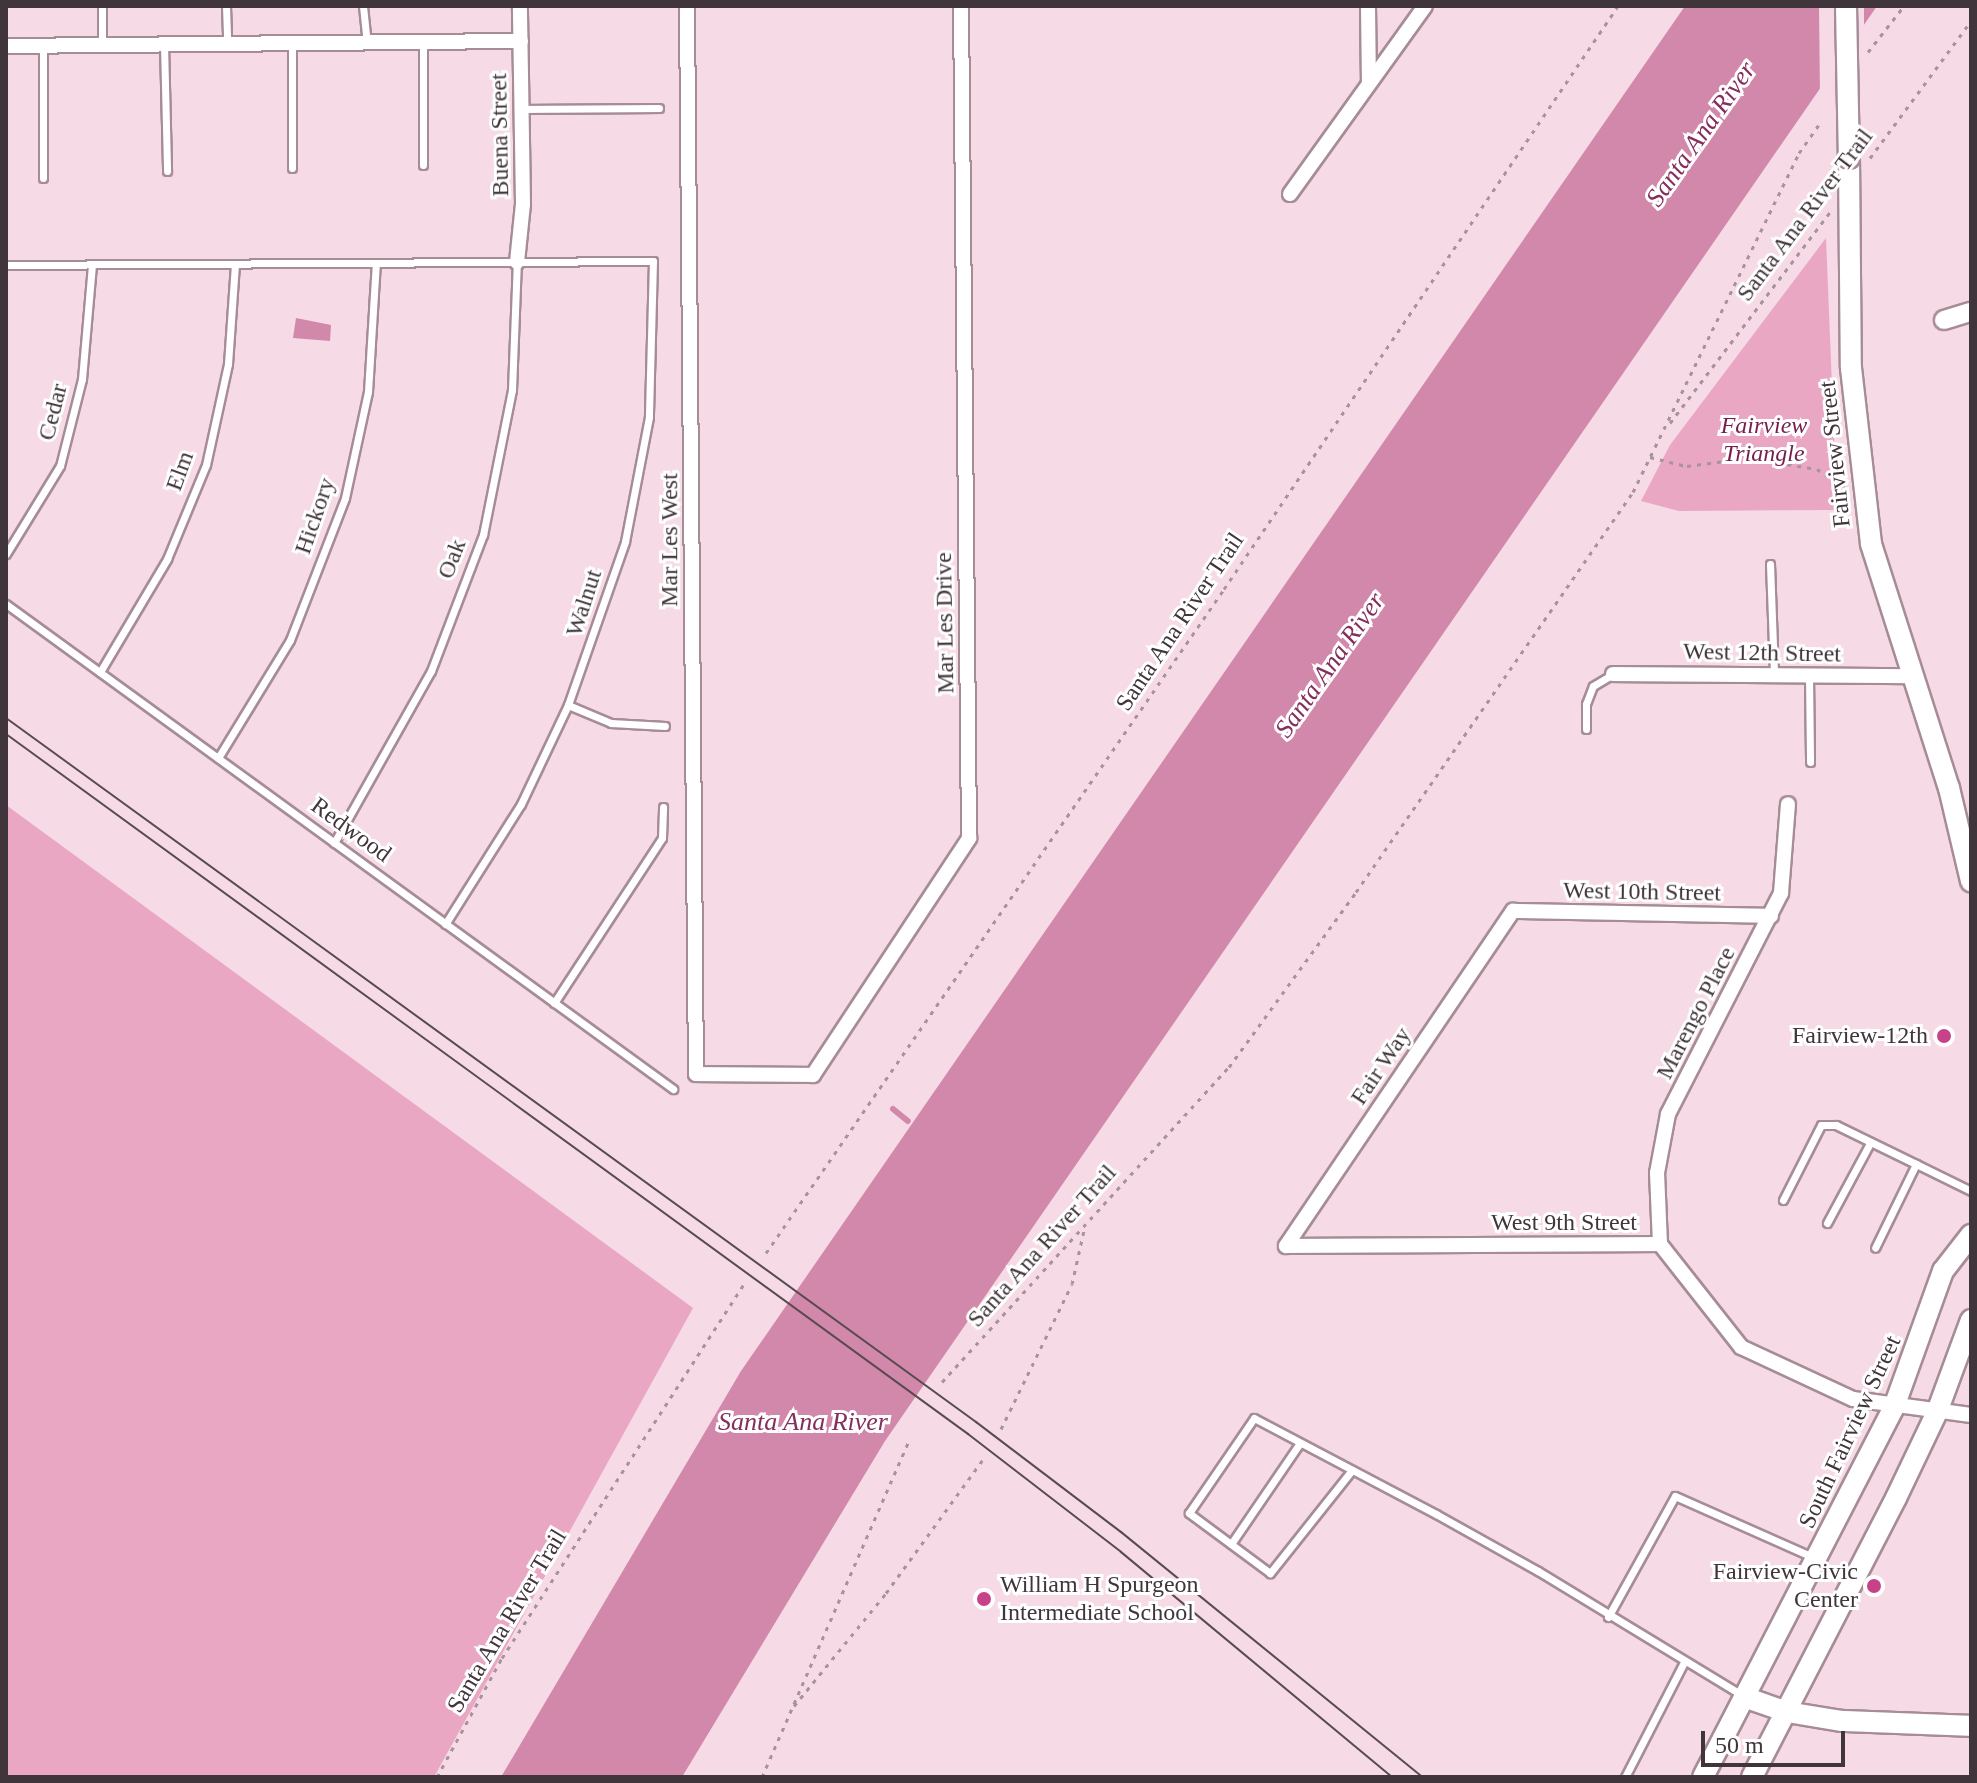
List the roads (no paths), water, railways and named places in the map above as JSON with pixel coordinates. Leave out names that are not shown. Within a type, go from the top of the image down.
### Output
[{"type":"main road","name":"Fairview Street","points":[[1846,6],[1858,160],[1848,188],[1851,368],[1871,544],[1949,788],[1971,881]]},
{"type":"main road","name":"South Fairview Street","points":[[1703,1777],[1894,1407],[1927,1328],[1943,1271],[1971,1235]]},
{"type":"main road","points":[[1752,1777],[1937,1412],[1971,1320]]},
{"type":"main road","points":[[1744,1697],[1787,1712],[1842,1721],[1971,1726]]},
{"type":"street","name":"Buena Street","points":[[517,262],[523,204],[520,6]]},
{"type":"street","name":"Mar Les West","points":[[687,6],[696,1074]]},
{"type":"street","name":"Mar Les Drive","points":[[696,1074],[813,1075],[969,838],[961,6]]},
{"type":"street","points":[[1368,6],[1369,83]]},
{"type":"street","points":[[1290,194],[1425,6]]},
{"type":"street","points":[[6,46],[521,41]]},
{"type":"street","points":[[1944,320],[1971,312]]},
{"type":"street","name":"West 12th Street","points":[[1613,674],[1911,676]]},
{"type":"street","name":"Marengo Place","points":[[1660,1244],[1657,1173],[1668,1114],[1771,916],[1788,856],[1788,804]]},
{"type":"street","name":"West 10th Street","points":[[1513,911],[1771,916]]},
{"type":"street","name":"Fair Way","points":[[1286,1246],[1513,911]]},
{"type":"street","name":"West 9th Street","points":[[1286,1246],[1660,1244],[1741,1347],[1853,1399],[1894,1407],[1971,1415]]},
{"type":"lane","points":[[102,6],[102,45]]},
{"type":"lane","points":[[226,6],[227,44]]},
{"type":"lane","points":[[363,6],[367,42]]},
{"type":"lane","points":[[423,42],[423,165]]},
{"type":"lane","points":[[292,43],[292,168]]},
{"type":"lane","points":[[164,44],[167,171]]},
{"type":"lane","points":[[43,45],[43,178]]},
{"type":"lane","points":[[522,109],[659,108]]},
{"type":"lane","name":"Walnut","points":[[445,924],[521,804],[568,705],[625,542],[649,417],[653,261],[517,262]]},
{"type":"lane","points":[[6,265],[517,262]]},
{"type":"lane","name":"Oak","points":[[334,843],[431,671],[483,535],[512,390],[517,262]]},
{"type":"lane","name":"Hickory","points":[[218,758],[290,640],[345,498],[368,392],[376,263]]},
{"type":"lane","name":"Elm","points":[[100,672],[167,559],[206,465],[228,364],[235,264]]},
{"type":"lane","name":"Cedar","points":[[6,554],[60,466],[82,379],[92,265]]},
{"type":"lane","points":[[1770,564],[1774,675]]},
{"type":"lane","name":"Redwood","points":[[6,604],[673,1089]]},
{"type":"lane","points":[[1586,729],[1586,704],[1593,686],[1613,674]]},
{"type":"lane","points":[[1809,676],[1810,762]]},
{"type":"lane","points":[[568,705],[611,723],[665,726]]},
{"type":"lane","points":[[554,1003],[662,838],[663,807]]},
{"type":"lane","points":[[1783,1200],[1821,1125],[1836,1125],[1971,1191]]},
{"type":"lane","points":[[1827,1223],[1870,1143]]},
{"type":"lane","points":[[1875,1248],[1916,1164]]},
{"type":"lane","points":[[1352,1470],[1270,1573],[1189,1513],[1254,1418],[1352,1470],[1538,1571],[1608,1617],[1744,1697]]},
{"type":"lane","points":[[1231,1544],[1300,1443]]},
{"type":"lane","points":[[1608,1617],[1675,1496],[1817,1559]]},
{"type":"lane","points":[[1625,1777],[1684,1662]]},
{"type":"water","name":"Santa Ana River","points":[[1685,6],[1877,6],[885,1441],[682,1777],[501,1777],[741,1371]]},
{"type":"water","points":[[296,318],[331,325],[330,341],[293,338]]},
{"type":"waterway","points":[[893,1109],[908,1121]]},
{"type":"tram line","points":[[6,718],[976,1422],[1121,1532],[1423,1777]]},
{"type":"tram line","points":[[6,734],[968,1434],[1121,1552],[1392,1777]]},
{"type":"place","name":"Fairview-12th","points":[[1944,1036]]},
{"type":"place","name":"Fairview-Civic Center","points":[[1874,1586]]},
{"type":"place","name":"William H Spurgeon Intermediate School","points":[[984,1599]]},
{"type":"park label","name":"Fairview Triangle","points":[[1764,440]]}]
